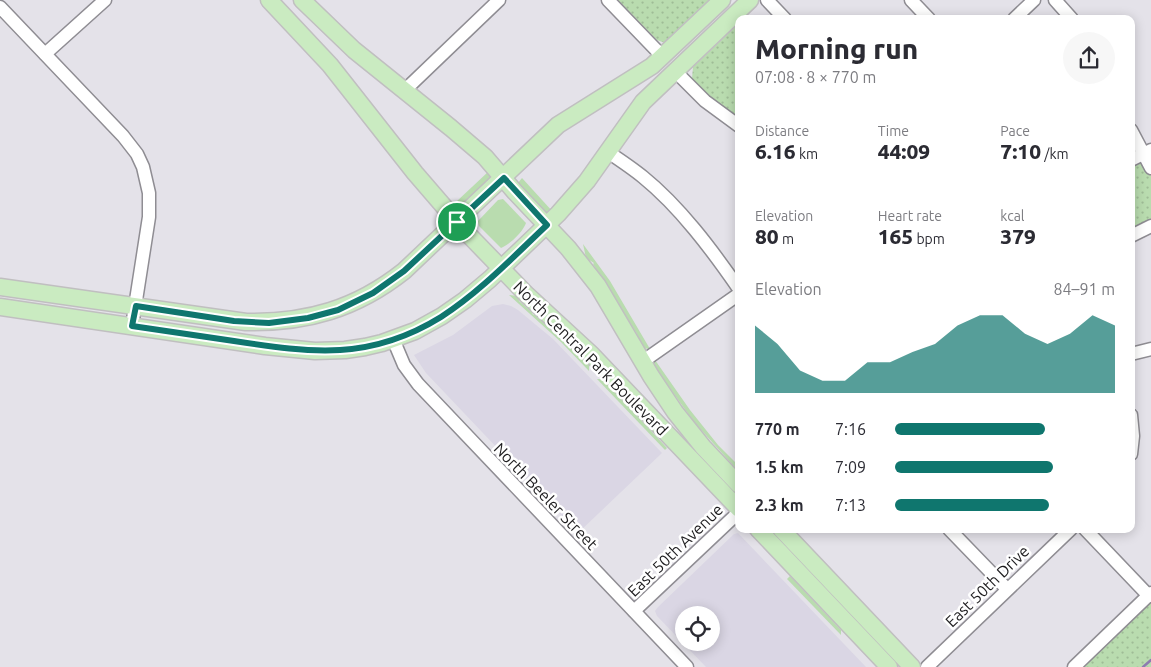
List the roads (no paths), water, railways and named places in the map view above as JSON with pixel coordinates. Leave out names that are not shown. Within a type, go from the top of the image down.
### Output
[{"type":"main road","name":"North Central Park Boulevard","points":[[269,0],[330,65],[415,173],[457,222],[537,305],[592,355],[735,506]]},
{"type":"main road","name":"North Central Park Boulevard","points":[[302,0],[344,41],[471,145],[575,255],[594,281],[660,390],[685,425],[735,481]]},
{"type":"main road","points":[[0,287],[246,322],[283,322],[322,315],[354,304],[383,287],[416,261],[567,118],[631,80],[663,57],[722,0]]},
{"type":"main road","points":[[0,307],[265,346],[315,351],[356,349],[415,331],[465,300],[547,225],[588,181],[643,102],[750,0]]},
{"type":"main road","points":[[762,533],[889,667]]},
{"type":"main road","points":[[785,533],[912,667]]},
{"type":"street","points":[[45,54],[106,0]]},
{"type":"street","points":[[404,90],[500,0]]},
{"type":"street","points":[[608,0],[663,57]]},
{"type":"street","points":[[767,0],[781,15]]},
{"type":"street","points":[[911,0],[925,15]]},
{"type":"street","points":[[1018,15],[1034,0]]},
{"type":"street","points":[[1055,0],[1068,15]]},
{"type":"street","points":[[0,7],[123,136],[137,154],[143,167],[147,179],[150,204],[132,326]]},
{"type":"street","points":[[676,71],[705,101],[735,123]]},
{"type":"street","points":[[1135,136],[1147,152],[1151,168]]},
{"type":"street","points":[[608,152],[640,174],[661,194],[702,239],[735,284]]},
{"type":"street","points":[[1135,158],[1147,152]]},
{"type":"street","points":[[1135,234],[1151,226]]},
{"type":"street","points":[[642,362],[735,297]]},
{"type":"street","name":"North Beeler Street","points":[[393,339],[404,365],[418,384],[687,667]]},
{"type":"street","points":[[1135,353],[1151,349]]},
{"type":"street","name":"East 50th Avenue","points":[[634,611],[735,514]]},
{"type":"street","points":[[953,533],[1007,590]]},
{"type":"street","name":"East 50th Drive","points":[[927,667],[1067,533]]},
{"type":"street","points":[[1074,667],[1150,595],[1089,533]]},
{"type":"waterway","points":[[1143,667],[1151,660]]}]
